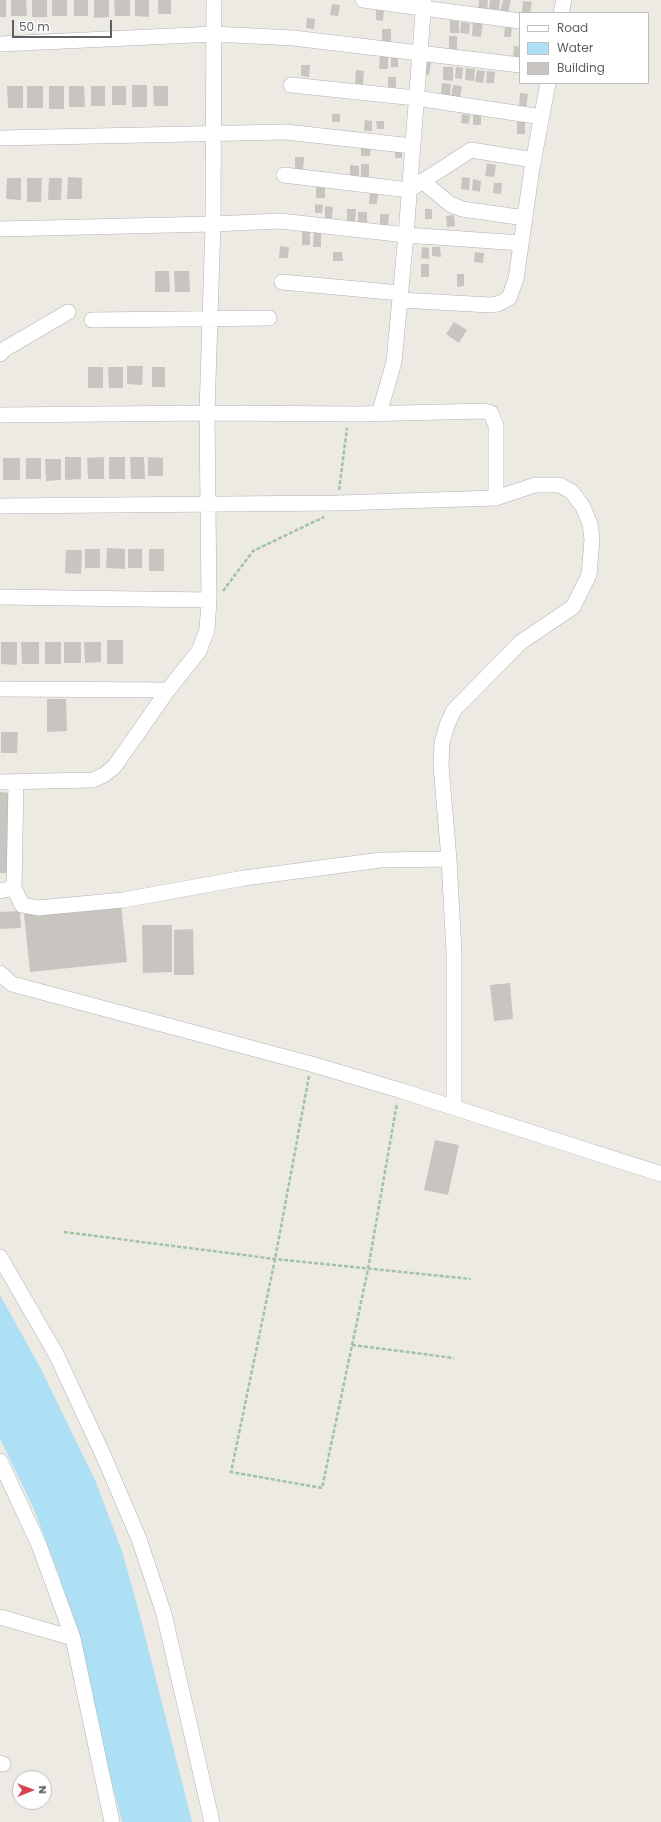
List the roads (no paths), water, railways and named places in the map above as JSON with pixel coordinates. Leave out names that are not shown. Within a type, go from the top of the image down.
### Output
[{"type":"street","points":[[0,782],[16,783],[93,780],[104,775],[114,767],[168,690],[199,651],[207,630],[209,600],[207,413],[212,224],[214,0]]},
{"type":"street","points":[[363,0],[423,4],[519,21]]},
{"type":"street","points":[[561,12],[564,0]]},
{"type":"street","points":[[379,414],[394,362],[406,235],[423,4]]},
{"type":"street","points":[[0,44],[214,34],[294,38],[519,65]]},
{"type":"street","points":[[282,282],[400,296],[440,303],[490,305],[498,304],[509,298],[516,279],[534,160],[548,84]]},
{"type":"street","points":[[291,85],[416,98],[542,117]]},
{"type":"street","points":[[0,138],[213,135],[286,132],[412,146]]},
{"type":"street","points":[[284,175],[409,190],[471,150],[534,160]]},
{"type":"street","points":[[422,181],[450,204],[462,209],[525,218]]},
{"type":"street","points":[[0,229],[280,221],[406,235],[521,243]]},
{"type":"street","points":[[0,354],[5,349],[68,312]]},
{"type":"street","points":[[92,320],[269,318]]},
{"type":"street","points":[[0,415],[207,413],[379,414],[484,410],[491,412],[496,426],[496,498]]},
{"type":"street","points":[[0,506],[338,503],[496,498],[535,485],[560,485],[572,492],[583,507],[590,524],[592,539],[589,575],[573,607],[521,642],[454,710],[447,725],[442,743],[441,766],[449,859],[454,952],[454,1107]]},
{"type":"street","points":[[0,597],[209,600]]},
{"type":"street","points":[[0,689],[168,690]]},
{"type":"street","points":[[16,783],[7,890],[22,905],[38,908],[123,900],[244,878],[381,860],[449,859]]},
{"type":"street","points":[[0,973],[12,984],[311,1064],[454,1107],[661,1174]]},
{"type":"street","points":[[0,1257],[56,1354],[104,1457],[139,1539],[164,1614],[212,1822]]},
{"type":"street","points":[[0,1461],[40,1545],[73,1638],[112,1822]]},
{"type":"street","points":[[0,1617],[73,1638]]},
{"type":"water","points":[[0,1295],[41,1369],[95,1480],[122,1551],[139,1612],[192,1822],[122,1822],[58,1572],[33,1507],[0,1439]]}]
